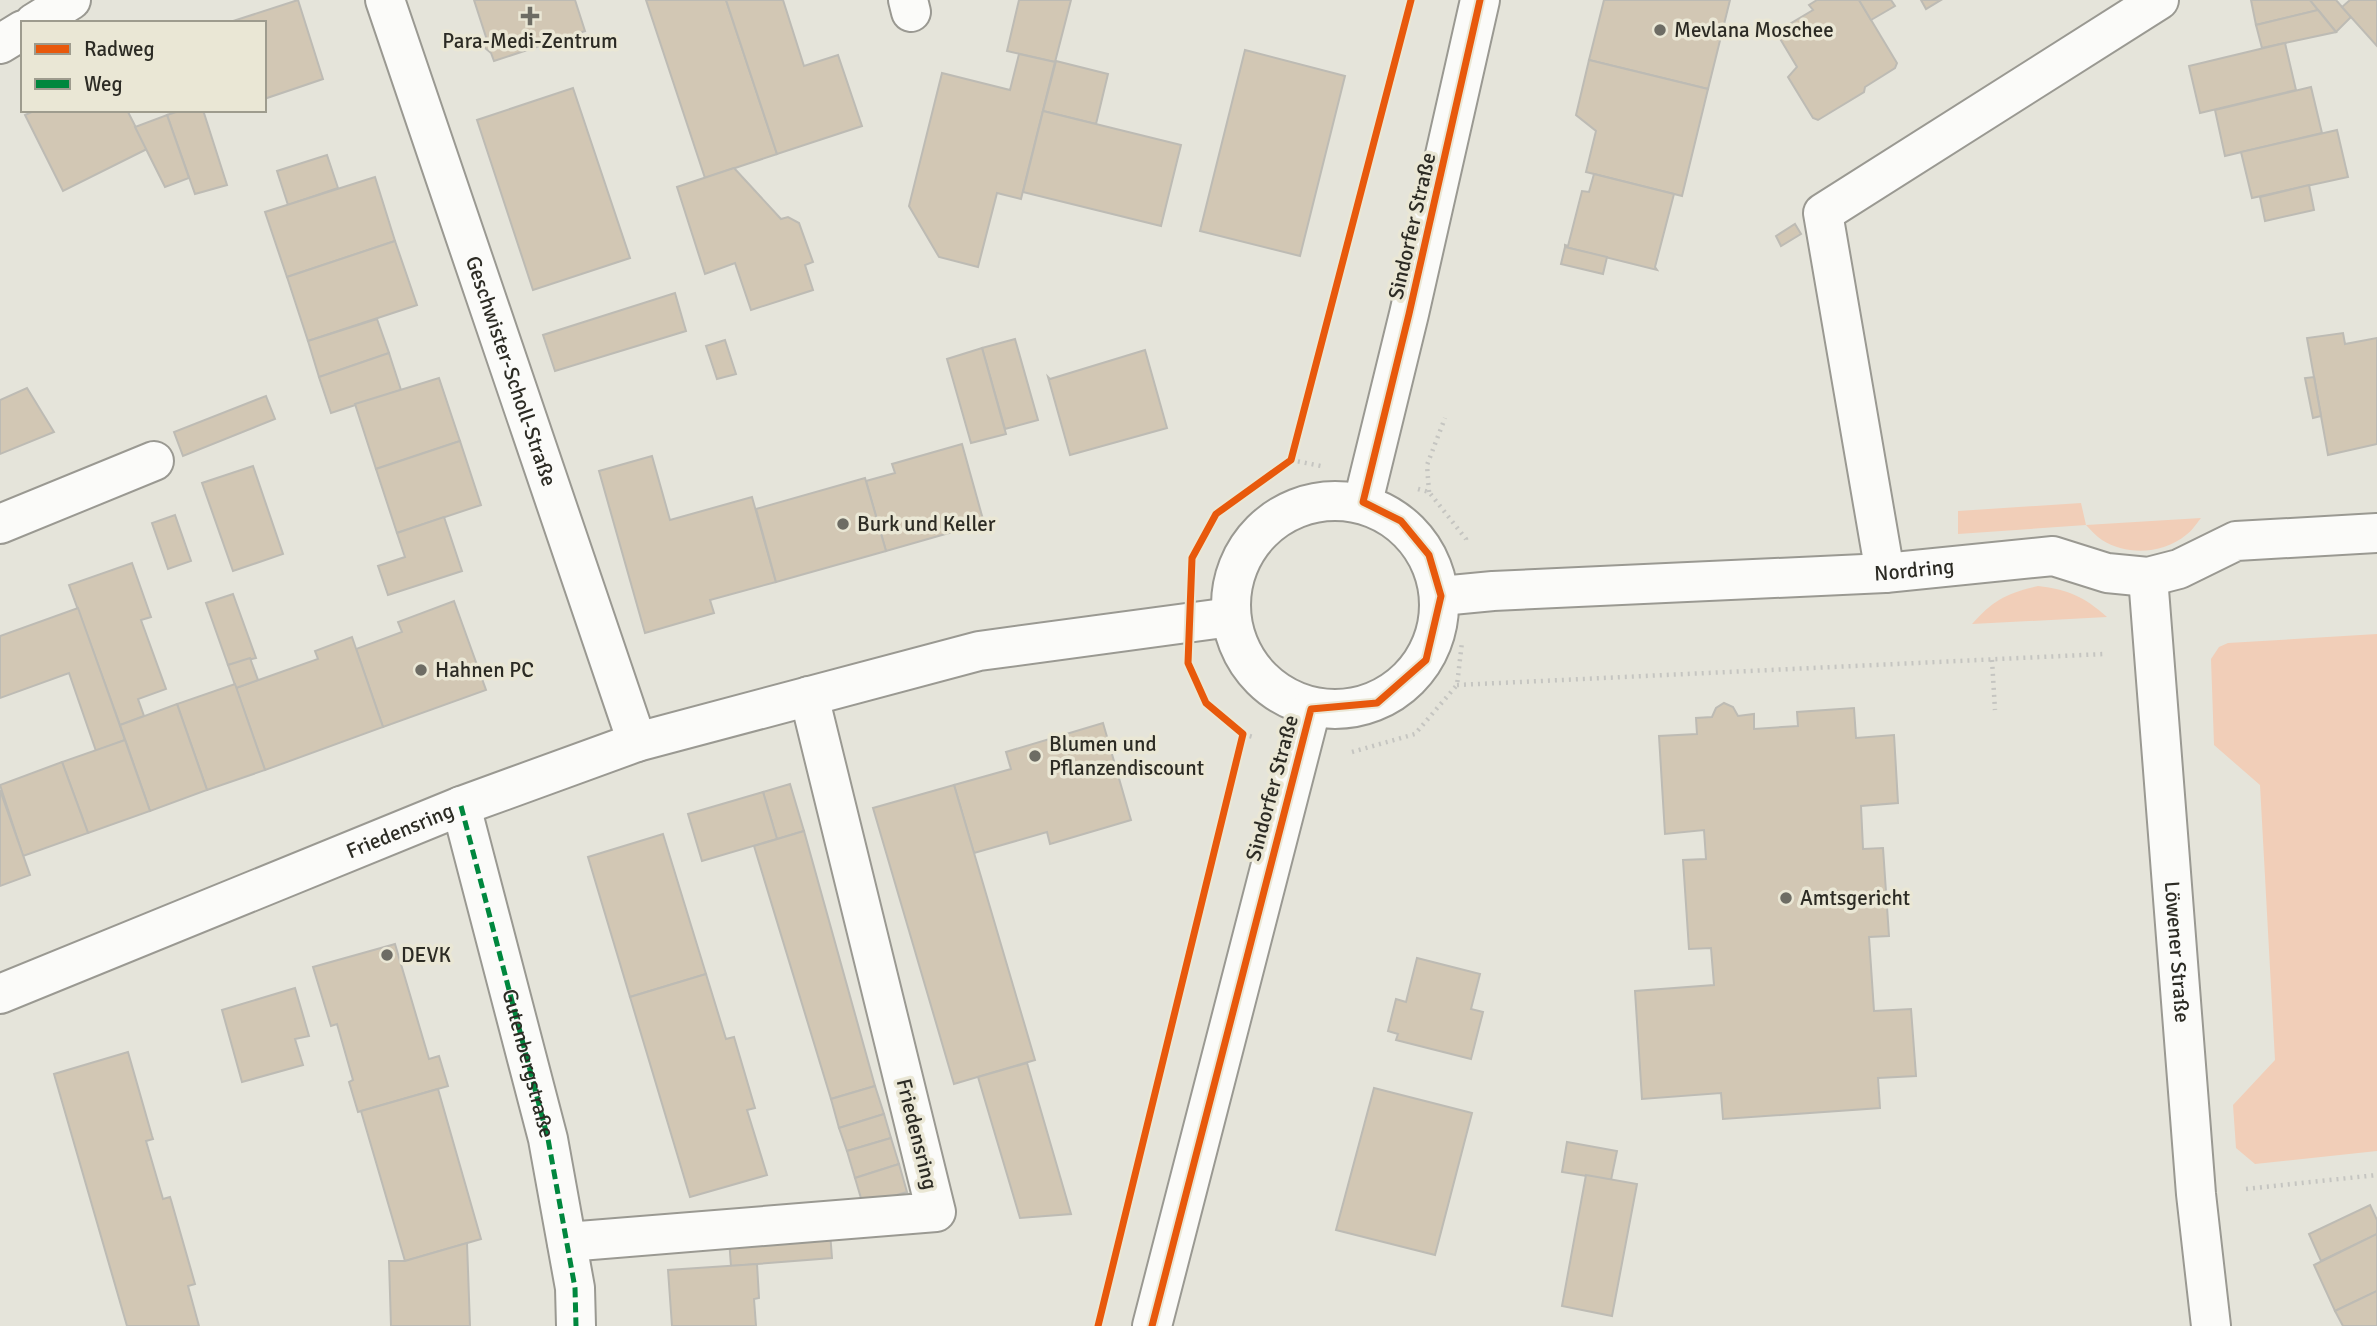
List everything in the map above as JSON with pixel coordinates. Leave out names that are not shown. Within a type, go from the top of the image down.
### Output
[{"type":"street","points":[[37,21],[71,0]]},
{"type":"street","name":"Geschwister-Scholl-Straße","points":[[385,0],[637,741]]},
{"type":"street","name":"Sindorfer Straße","points":[[1363,502],[1409,314],[1479,0]]},
{"type":"street","points":[[1885,573],[1823,213],[2159,0]]},
{"type":"street","points":[[0,44],[21,31]]},
{"type":"street","points":[[0,524],[154,461]]},
{"type":"street","name":"Sindorfer Straße","points":[[1363,502],[1401,521],[1429,555],[1441,596],[1426,660],[1377,703],[1311,709],[1274,693],[1245,664],[1231,617],[1239,556],[1291,507],[1363,502]]},
{"type":"street","name":"Nordring","points":[[1441,596],[1493,591],[1885,573],[2053,556],[2107,573],[2148,578],[2179,569],[2236,541],[2377,533]]},
{"type":"street","name":"Löwener Straße","points":[[2148,578],[2196,1194],[2211,1326]]},
{"type":"street","name":"Friedensring","points":[[0,994],[461,806],[637,741],[979,651],[1231,617]]},
{"type":"street","name":"Friedensring","points":[[567,1242],[936,1212],[809,696]]},
{"type":"street","name":"Sindorfer Straße","points":[[1153,1326],[1311,709]]},
{"type":"street","name":"Gutenbergstraße","points":[[461,806],[548,1139],[575,1288],[576,1326]]},
{"type":"path","points":[[1429,492],[1427,466],[1445,418]]},
{"type":"path","points":[[1457,684],[2154,651]]},
{"type":"path","points":[[1992,660],[1995,710]]},
{"type":"path","points":[[2196,1194],[2377,1175]]},
{"type":"shaded area","points":[[2081,503],[2086,525],[1958,534],[1958,511]]},
{"type":"shaded area","points":[[2201,518],[2190,532],[2177,541],[2145,551],[2122,549],[2112,545],[2086,525]]},
{"type":"shaded area","points":[[2038,586],[2075,595],[2107,617],[1972,624],[2001,599]]},
{"type":"shaded area","points":[[2377,634],[2377,1151],[2255,1164],[2236,1148],[2233,1105],[2275,1060],[2260,785],[2214,745],[2211,659],[2219,647],[2228,643]]},
{"type":"building","points":[[298,0],[323,79],[266,98],[266,21],[233,21]]},
{"type":"building","name":"Para-Medi-Zentrum","points":[[474,0],[575,0],[585,31],[494,61],[491,53],[484,47],[486,37]]},
{"type":"building","points":[[646,0],[726,0],[777,154],[705,178]]},
{"type":"building","points":[[726,0],[783,0],[804,66],[838,55],[862,126],[777,154]]},
{"type":"building","points":[[1019,0],[1071,0],[1055,62],[1007,51]]},
{"type":"building","name":"Mevlana Moschee","points":[[1604,0],[1730,0],[1708,89],[1589,60]]},
{"type":"building","points":[[1817,0],[1859,0],[1897,63],[1895,68],[1865,87],[1864,92],[1818,120],[1813,118],[1788,77],[1797,67],[1776,32],[1813,10],[1809,5]]},
{"type":"building","points":[[1859,0],[1891,0],[1895,6],[1871,20]]},
{"type":"building","points":[[1921,0],[1941,0],[1926,9]]},
{"type":"building","points":[[2251,0],[2310,0],[2318,10],[2256,25]]},
{"type":"building","points":[[2310,0],[2336,0],[2351,17],[2336,32]]},
{"type":"building","points":[[2350,0],[2377,0],[2377,46],[2342,7]]},
{"type":"building","points":[[2318,10],[2336,32],[2262,48],[2256,25]]},
{"type":"building","points":[[2285,43],[2296,90],[2200,113],[2189,66]]},
{"type":"building","points":[[1245,50],[1345,76],[1300,256],[1200,231]]},
{"type":"building","points":[[1019,54],[1055,62],[1021,199],[997,193],[978,267],[939,257],[909,206],[942,73],[1010,90]]},
{"type":"building","points":[[1589,60],[1708,89],[1682,196],[1586,172],[1596,131],[1576,115]]},
{"type":"building","points":[[1056,61],[1108,74],[1096,124],[1043,111]]},
{"type":"building","points":[[2311,87],[2322,133],[2225,156],[2215,110]]},
{"type":"building","points":[[573,88],[630,258],[533,290],[477,120]]},
{"type":"building","points":[[1043,111],[1181,145],[1161,226],[1023,192]]},
{"type":"building","points":[[32,112],[128,112],[147,149],[63,191],[25,115]]},
{"type":"building","points":[[176,112],[204,112],[227,185],[195,194],[167,115]]},
{"type":"building","points":[[167,115],[189,178],[165,187],[135,127]]},
{"type":"building","points":[[2337,130],[2348,177],[2252,198],[2241,152]]},
{"type":"building","points":[[327,155],[338,188],[288,205],[277,171]]},
{"type":"building","points":[[734,168],[781,219],[788,217],[799,223],[813,262],[805,265],[813,290],[751,310],[735,263],[705,274],[677,187]]},
{"type":"building","points":[[1594,174],[1674,194],[1655,267],[1657,270],[1565,247],[1568,246],[1582,191],[1589,192]]},
{"type":"building","points":[[375,177],[395,241],[287,277],[265,212]]},
{"type":"building","points":[[2309,185],[2314,210],[2265,221],[2260,197]]},
{"type":"building","points":[[1795,224],[1801,234],[1781,246],[1776,236]]},
{"type":"building","points":[[395,241],[417,305],[308,341],[287,277]]},
{"type":"building","points":[[1565,247],[1607,257],[1603,274],[1561,264]]},
{"type":"building","points":[[675,293],[686,331],[555,371],[543,335]]},
{"type":"building","points":[[377,319],[389,353],[319,377],[308,341]]},
{"type":"building","points":[[2343,333],[2345,344],[2377,338],[2377,444],[2328,455],[2307,338]]},
{"type":"building","points":[[1015,339],[1038,420],[1005,429],[982,348]]},
{"type":"building","points":[[725,340],[736,374],[717,379],[706,346]]},
{"type":"building","points":[[982,348],[1006,434],[971,443],[947,359]]},
{"type":"building","points":[[1145,350],[1167,428],[1070,455],[1048,377],[1050,379]]},
{"type":"building","points":[[389,353],[401,390],[331,413],[319,377]]},
{"type":"building","points":[[2314,377],[2321,416],[2313,418],[2305,378]]},
{"type":"building","points":[[439,378],[460,441],[376,469],[355,404]]},
{"type":"building","points":[[27,388],[54,432],[0,454],[0,400]]},
{"type":"building","points":[[266,396],[275,419],[183,456],[174,432]]},
{"type":"building","points":[[460,441],[481,505],[397,533],[376,469]]},
{"type":"building","points":[[962,444],[984,523],[886,551],[866,481],[895,473],[892,464]]},
{"type":"building","points":[[652,456],[670,520],[752,497],[776,582],[710,600],[714,613],[645,633],[599,471]]},
{"type":"building","points":[[253,466],[283,554],[233,571],[202,483]]},
{"type":"building","points":[[865,478],[886,551],[776,582],[756,509]]},
{"type":"building","points":[[175,515],[191,561],[168,569],[152,523]]},
{"type":"building","points":[[444,517],[462,571],[388,595],[378,566],[405,557],[397,533]]},
{"type":"building","points":[[132,563],[151,617],[141,620],[166,689],[138,699],[144,716],[120,725],[69,585]]},
{"type":"building","points":[[233,594],[256,658],[228,665],[206,603]]},
{"type":"building","name":"Hahnen PC","points":[[454,601],[486,690],[383,727],[356,649],[402,632],[398,622]]},
{"type":"building","points":[[78,608],[125,740],[96,751],[69,673],[0,698],[0,636]]},
{"type":"building","points":[[352,637],[383,727],[265,770],[236,688],[318,659],[315,651]]},
{"type":"building","points":[[250,658],[258,680],[236,688],[228,665]]},
{"type":"building","points":[[235,684],[265,770],[207,790],[177,704]]},
{"type":"building","name":"Amtsgericht","points":[[1724,703],[1733,707],[1738,716],[1754,714],[1754,729],[1798,726],[1797,712],[1854,708],[1856,738],[1894,735],[1898,803],[1861,806],[1863,849],[1883,848],[1889,936],[1869,937],[1874,1011],[1911,1009],[1916,1076],[1878,1078],[1880,1108],[1723,1119],[1721,1093],[1642,1099],[1635,991],[1714,985],[1711,948],[1689,949],[1683,860],[1706,859],[1704,830],[1665,834],[1659,736],[1697,734],[1696,718],[1712,717],[1716,708]]},
{"type":"building","points":[[177,704],[207,790],[150,811],[120,725]]},
{"type":"building","points":[[1103,723],[1131,820],[1050,844],[1047,832],[974,853],[954,785],[1011,769],[1006,752]]},
{"type":"building","points":[[125,740],[150,811],[88,833],[62,762]]},
{"type":"building","points":[[62,762],[88,833],[23,856],[0,785]]},
{"type":"building","points":[[790,784],[804,831],[777,839],[763,792]]},
{"type":"building","points":[[954,785],[1035,1060],[954,1084],[873,808]]},
{"type":"building","points":[[0,790],[30,875],[0,886]]},
{"type":"building","points":[[763,792],[777,839],[702,861],[688,814]]},
{"type":"building","points":[[804,831],[875,1086],[831,1099],[754,846]]},
{"type":"building","points":[[663,834],[706,974],[630,997],[588,857]]},
{"type":"building","points":[[395,944],[429,1059],[439,1056],[448,1086],[358,1112],[349,1082],[353,1080],[337,1024],[331,1026],[313,967]]},
{"type":"building","points":[[1417,958],[1480,974],[1471,1009],[1483,1012],[1471,1059],[1396,1040],[1398,1034],[1388,1031],[1396,999],[1406,1002]]},
{"type":"building","points":[[706,974],[726,1039],[734,1037],[755,1108],[747,1110],[767,1175],[690,1197],[630,997]]},
{"type":"building","points":[[295,988],[309,1036],[295,1039],[303,1065],[242,1082],[222,1010]]},
{"type":"building","points":[[128,1052],[153,1139],[146,1141],[163,1199],[170,1197],[195,1284],[188,1286],[199,1326],[127,1326],[54,1074]]},
{"type":"building","points":[[1027,1063],[1071,1214],[1020,1218],[978,1077]]},
{"type":"building","points":[[875,1086],[884,1114],[839,1128],[831,1099]]},
{"type":"building","points":[[1374,1088],[1472,1113],[1435,1255],[1336,1230]]},
{"type":"building","points":[[438,1089],[481,1239],[405,1261],[361,1111]]},
{"type":"building","points":[[884,1114],[891,1138],[847,1151],[839,1128]]},
{"type":"building","points":[[891,1138],[899,1164],[855,1178],[847,1151]]},
{"type":"building","points":[[1567,1142],[1617,1151],[1611,1180],[1562,1172]]},
{"type":"building","points":[[899,1164],[907,1192],[863,1205],[855,1178]]},
{"type":"building","points":[[1586,1175],[1637,1184],[1612,1316],[1562,1306]]},
{"type":"building","points":[[2370,1205],[2377,1220],[2377,1234],[2321,1261],[2309,1234]]},
{"type":"building","points":[[830,1232],[832,1258],[731,1266],[729,1239]]},
{"type":"building","points":[[2377,1234],[2377,1291],[2335,1311],[2314,1265]]},
{"type":"building","points":[[467,1243],[470,1326],[391,1326],[389,1261],[405,1261]]},
{"type":"building","points":[[757,1264],[759,1298],[754,1299],[756,1326],[672,1326],[668,1270]]},
{"type":"building","points":[[2377,1291],[2377,1326],[2343,1326],[2335,1311]]},
{"type":"marked path","points":[[461,806],[548,1139],[575,1288],[576,1326]]},
{"type":"cycle path","points":[[1098,1326],[1243,734],[1206,703],[1188,663],[1192,558],[1216,514],[1291,460],[1411,0]]},
{"type":"cycle path","points":[[1152,1326],[1311,709],[1377,703],[1426,660],[1441,596],[1429,555],[1401,521],[1363,502],[1409,314],[1480,0]]},
{"type":"place","name":"Para-Medi-Zentrum","points":[[530,16]]},
{"type":"place","name":"Mevlana Moschee","points":[[1660,30]]},
{"type":"place","name":"Burk und Keller","points":[[843,524]]},
{"type":"place","name":"Hahnen PC","points":[[421,670]]},
{"type":"place","name":"Blumen und Pflanzendiscount","points":[[1035,756]]},
{"type":"place","name":"Amtsgericht","points":[[1786,898]]},
{"type":"place","name":"DEVK","points":[[387,955]]}]
